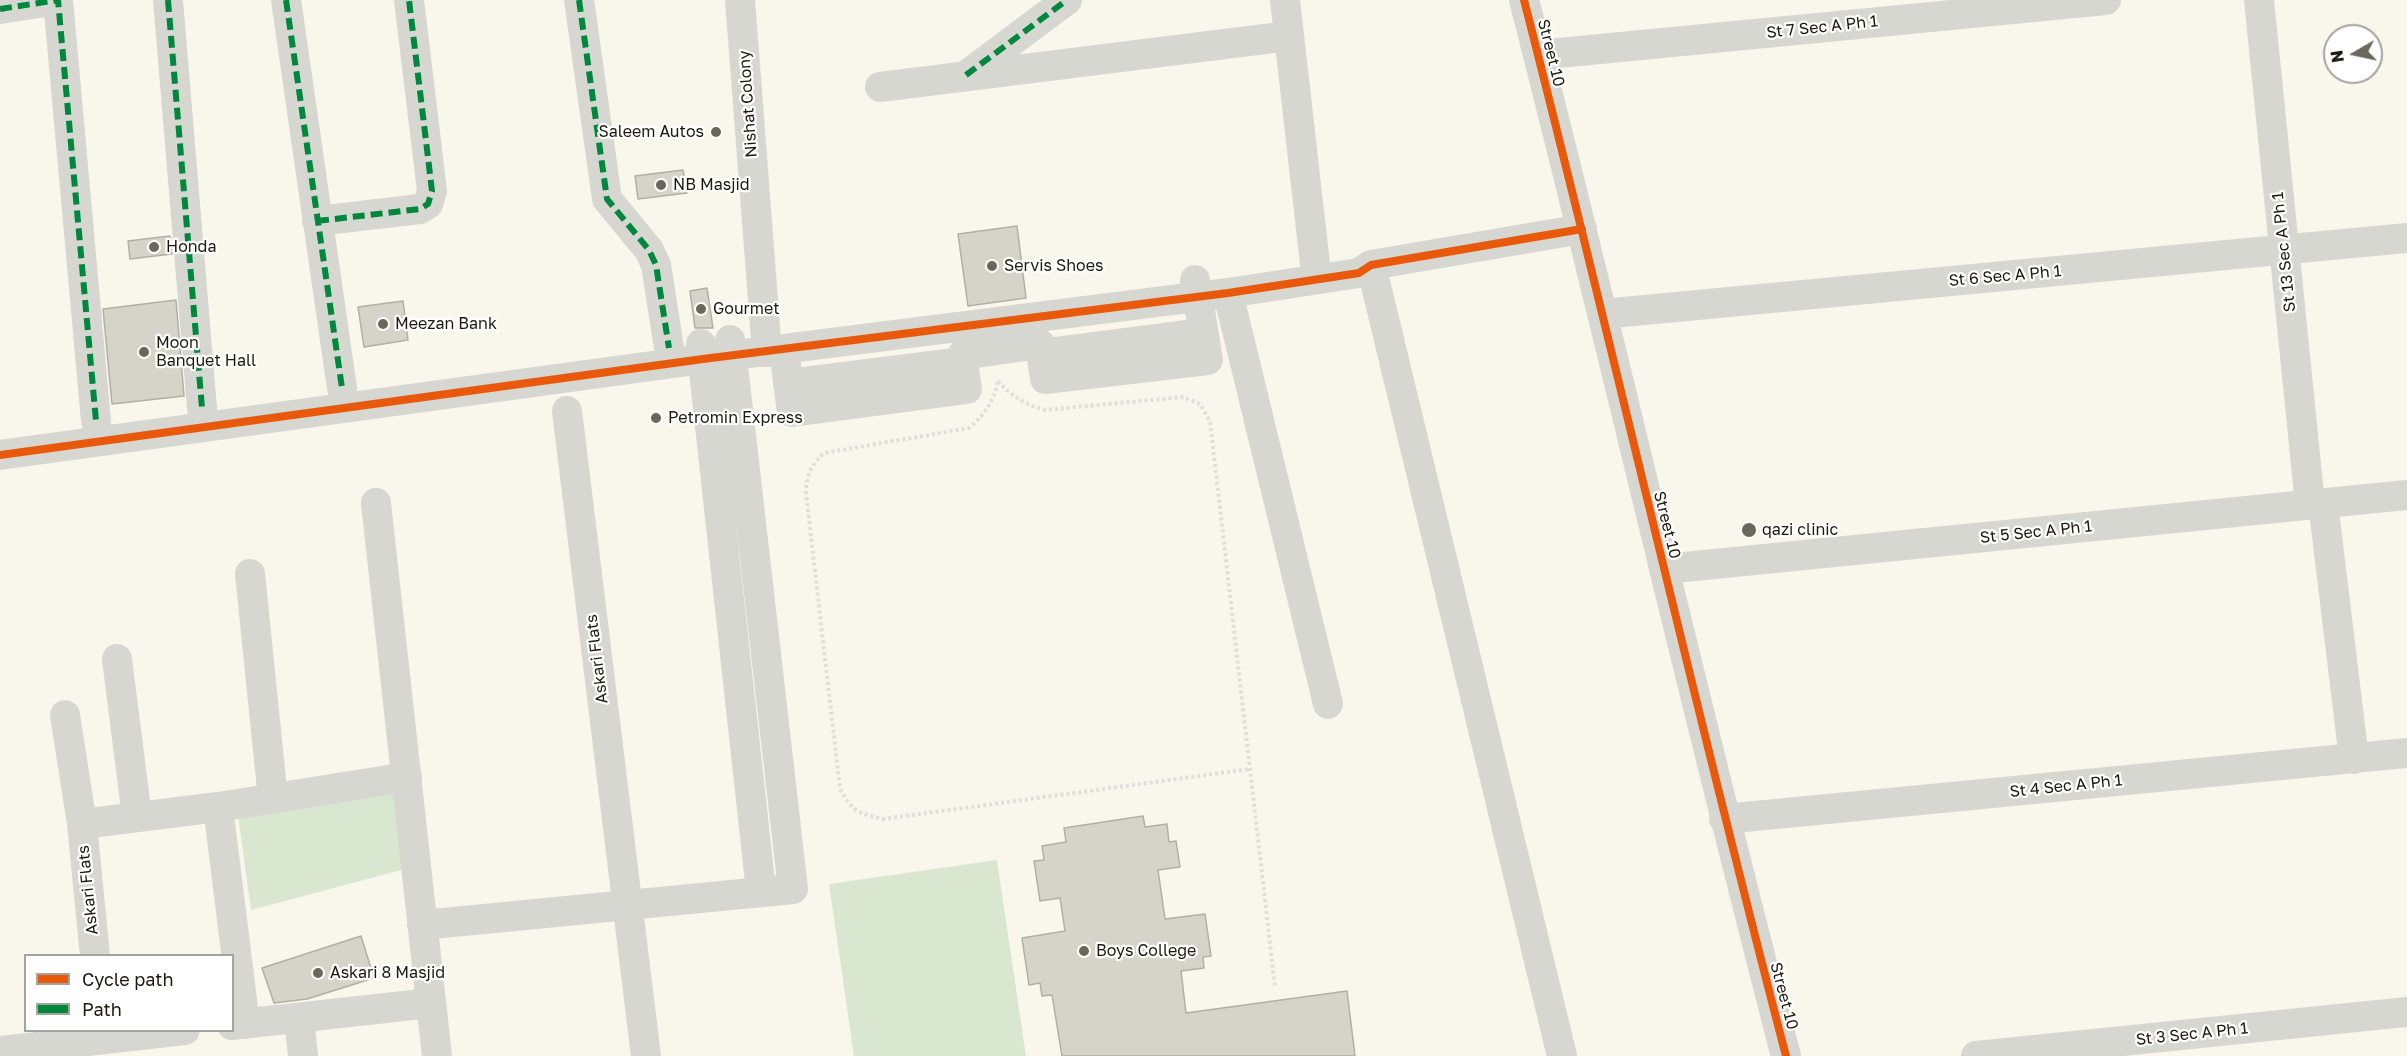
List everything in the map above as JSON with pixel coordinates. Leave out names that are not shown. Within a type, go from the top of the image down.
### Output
[{"type":"street","points":[[0,9],[58,0],[96,421]]},
{"type":"street","points":[[168,0],[202,408]]},
{"type":"street","points":[[286,0],[342,388]]},
{"type":"street","points":[[317,221],[420,209],[428,204],[432,191],[410,0]]},
{"type":"street","points":[[579,0],[607,200],[649,250],[656,265],[669,348]]},
{"type":"street","name":"Nishat Colony","points":[[740,0],[772,346],[788,384],[963,362],[962,355],[992,327]]},
{"type":"street","points":[[966,75],[1067,0]]},
{"type":"street","points":[[1285,0],[1315,264]]},
{"type":"street","name":"Street 10","points":[[1524,0],[1582,229],[1724,819],[1786,1056]]},
{"type":"street","name":"St 7 Sec A Ph 1","points":[[1538,55],[1991,5],[2106,0]]},
{"type":"street","name":"St 13 Sec A Ph 1","points":[[2259,0],[2283,250],[2316,504],[2354,759]]},
{"type":"street","points":[[880,87],[1289,36]]},
{"type":"street","points":[[1197,289],[1227,293],[1359,273],[1371,265],[1582,229]]},
{"type":"street","name":"St 6 Sec A Ph 1","points":[[1602,314],[2407,238]]},
{"type":"street","points":[[0,455],[702,351],[992,327],[1197,289],[1315,264],[1357,260],[1371,265]]},
{"type":"street","points":[[1371,265],[1562,1056]]},
{"type":"street","points":[[992,327],[1040,344],[1041,354],[1203,333],[1197,289]]},
{"type":"street","points":[[1227,293],[1328,704]]},
{"type":"street","points":[[0,436],[342,388],[669,348],[702,351]]},
{"type":"street","points":[[422,925],[794,889],[731,348]]},
{"type":"street","points":[[702,351],[762,891]]},
{"type":"street","name":"Askari Flats","points":[[567,411],[646,1056]]},
{"type":"street","name":"St 5 Sec A Ph 1","points":[[1664,569],[2407,495]]},
{"type":"street","points":[[376,503],[437,1056]]},
{"type":"street","points":[[250,574],[273,799]]},
{"type":"street","points":[[734,632],[764,628]]},
{"type":"street","points":[[117,659],[137,817]]},
{"type":"street","name":"Askari Flats","points":[[65,715],[82,824],[95,954]]},
{"type":"street","name":"St 4 Sec A Ph 1","points":[[1724,819],[2407,753]]},
{"type":"street","name":"Askari Flats","points":[[82,824],[218,807],[407,777]]},
{"type":"street","points":[[218,807],[232,954]]},
{"type":"street","points":[[234,973],[239,1025],[431,1003]]},
{"type":"street","name":"St 3 Sec A Ph 1","points":[[1976,1056],[2407,1012]]},
{"type":"street","points":[[299,1018],[303,1056]]},
{"type":"street","points":[[2,1053],[104,1035],[168,1040]]},
{"type":"path","points":[[992,327],[998,382],[993,401],[969,428],[824,453],[813,464],[806,477],[840,789],[847,802],[861,815],[883,819],[1250,769]]},
{"type":"path","points":[[998,382],[1016,398],[1030,406],[1045,410],[1183,397],[1200,404],[1210,421],[1275,987]]},
{"type":"green space","points":[[408,791],[416,866],[251,910],[238,815]]},
{"type":"green space","points":[[997,860],[1026,1056],[854,1056],[829,884]]},
{"type":"building","name":"NB Masjid","points":[[683,170],[687,193],[638,199],[635,176]]},
{"type":"building","name":"Servis Shoes","points":[[1017,226],[1026,298],[968,306],[958,234]]},
{"type":"building","name":"Honda","points":[[170,236],[172,254],[130,259],[128,241]]},
{"type":"building","name":"Gourmet","points":[[707,288],[713,328],[695,328],[690,291]]},
{"type":"building","name":"Moon Banquet Hall","points":[[176,300],[184,396],[112,404],[103,309]]},
{"type":"building","name":"Meezan Bank","points":[[403,301],[408,340],[364,347],[358,307]]},
{"type":"building","points":[[1143,816],[1145,827],[1167,824],[1169,842],[1176,841],[1180,867],[1158,870],[1165,919],[1205,914],[1211,956],[1203,957],[1204,968],[1181,971],[1186,1013],[1347,991],[1355,1056],[1062,1056],[1052,995],[1042,996],[1040,983],[1029,985],[1022,938],[1065,931],[1060,898],[1040,901],[1034,861],[1044,860],[1042,846],[1066,842],[1064,828]]},
{"type":"building","name":"Askari 8 Masjid","points":[[361,936],[374,978],[307,999],[274,1003],[262,968]]},
{"type":"marked path","points":[[0,9],[58,0],[96,421]]},
{"type":"marked path","points":[[168,0],[202,408]]},
{"type":"marked path","points":[[286,0],[342,388]]},
{"type":"marked path","points":[[317,221],[420,209],[428,204],[432,191],[409,0]]},
{"type":"marked path","points":[[579,0],[607,199],[649,250],[656,265],[669,348]]},
{"type":"marked path","points":[[966,75],[1067,0]]},
{"type":"cycle path","points":[[1524,0],[1786,1056]]},
{"type":"cycle path","points":[[0,455],[703,359],[1228,293],[1359,273],[1371,265],[1582,229]]},
{"type":"place","name":"Saleem Autos","points":[[716,132]]},
{"type":"place","name":"NB Masjid","points":[[661,185]]},
{"type":"place","name":"Honda","points":[[154,247]]},
{"type":"place","name":"Servis Shoes","points":[[992,266]]},
{"type":"place","name":"Gourmet","points":[[701,309]]},
{"type":"place","name":"Meezan Bank","points":[[383,324]]},
{"type":"place","name":"Moon Banquet Hall","points":[[144,352]]},
{"type":"place","name":"Petromin Express","points":[[656,418]]},
{"type":"place","name":"qazi clinic","points":[[1749,530]]},
{"type":"place","name":"Boys College","points":[[1084,951]]},
{"type":"place","name":"Askari 8 Masjid","points":[[318,973]]}]
